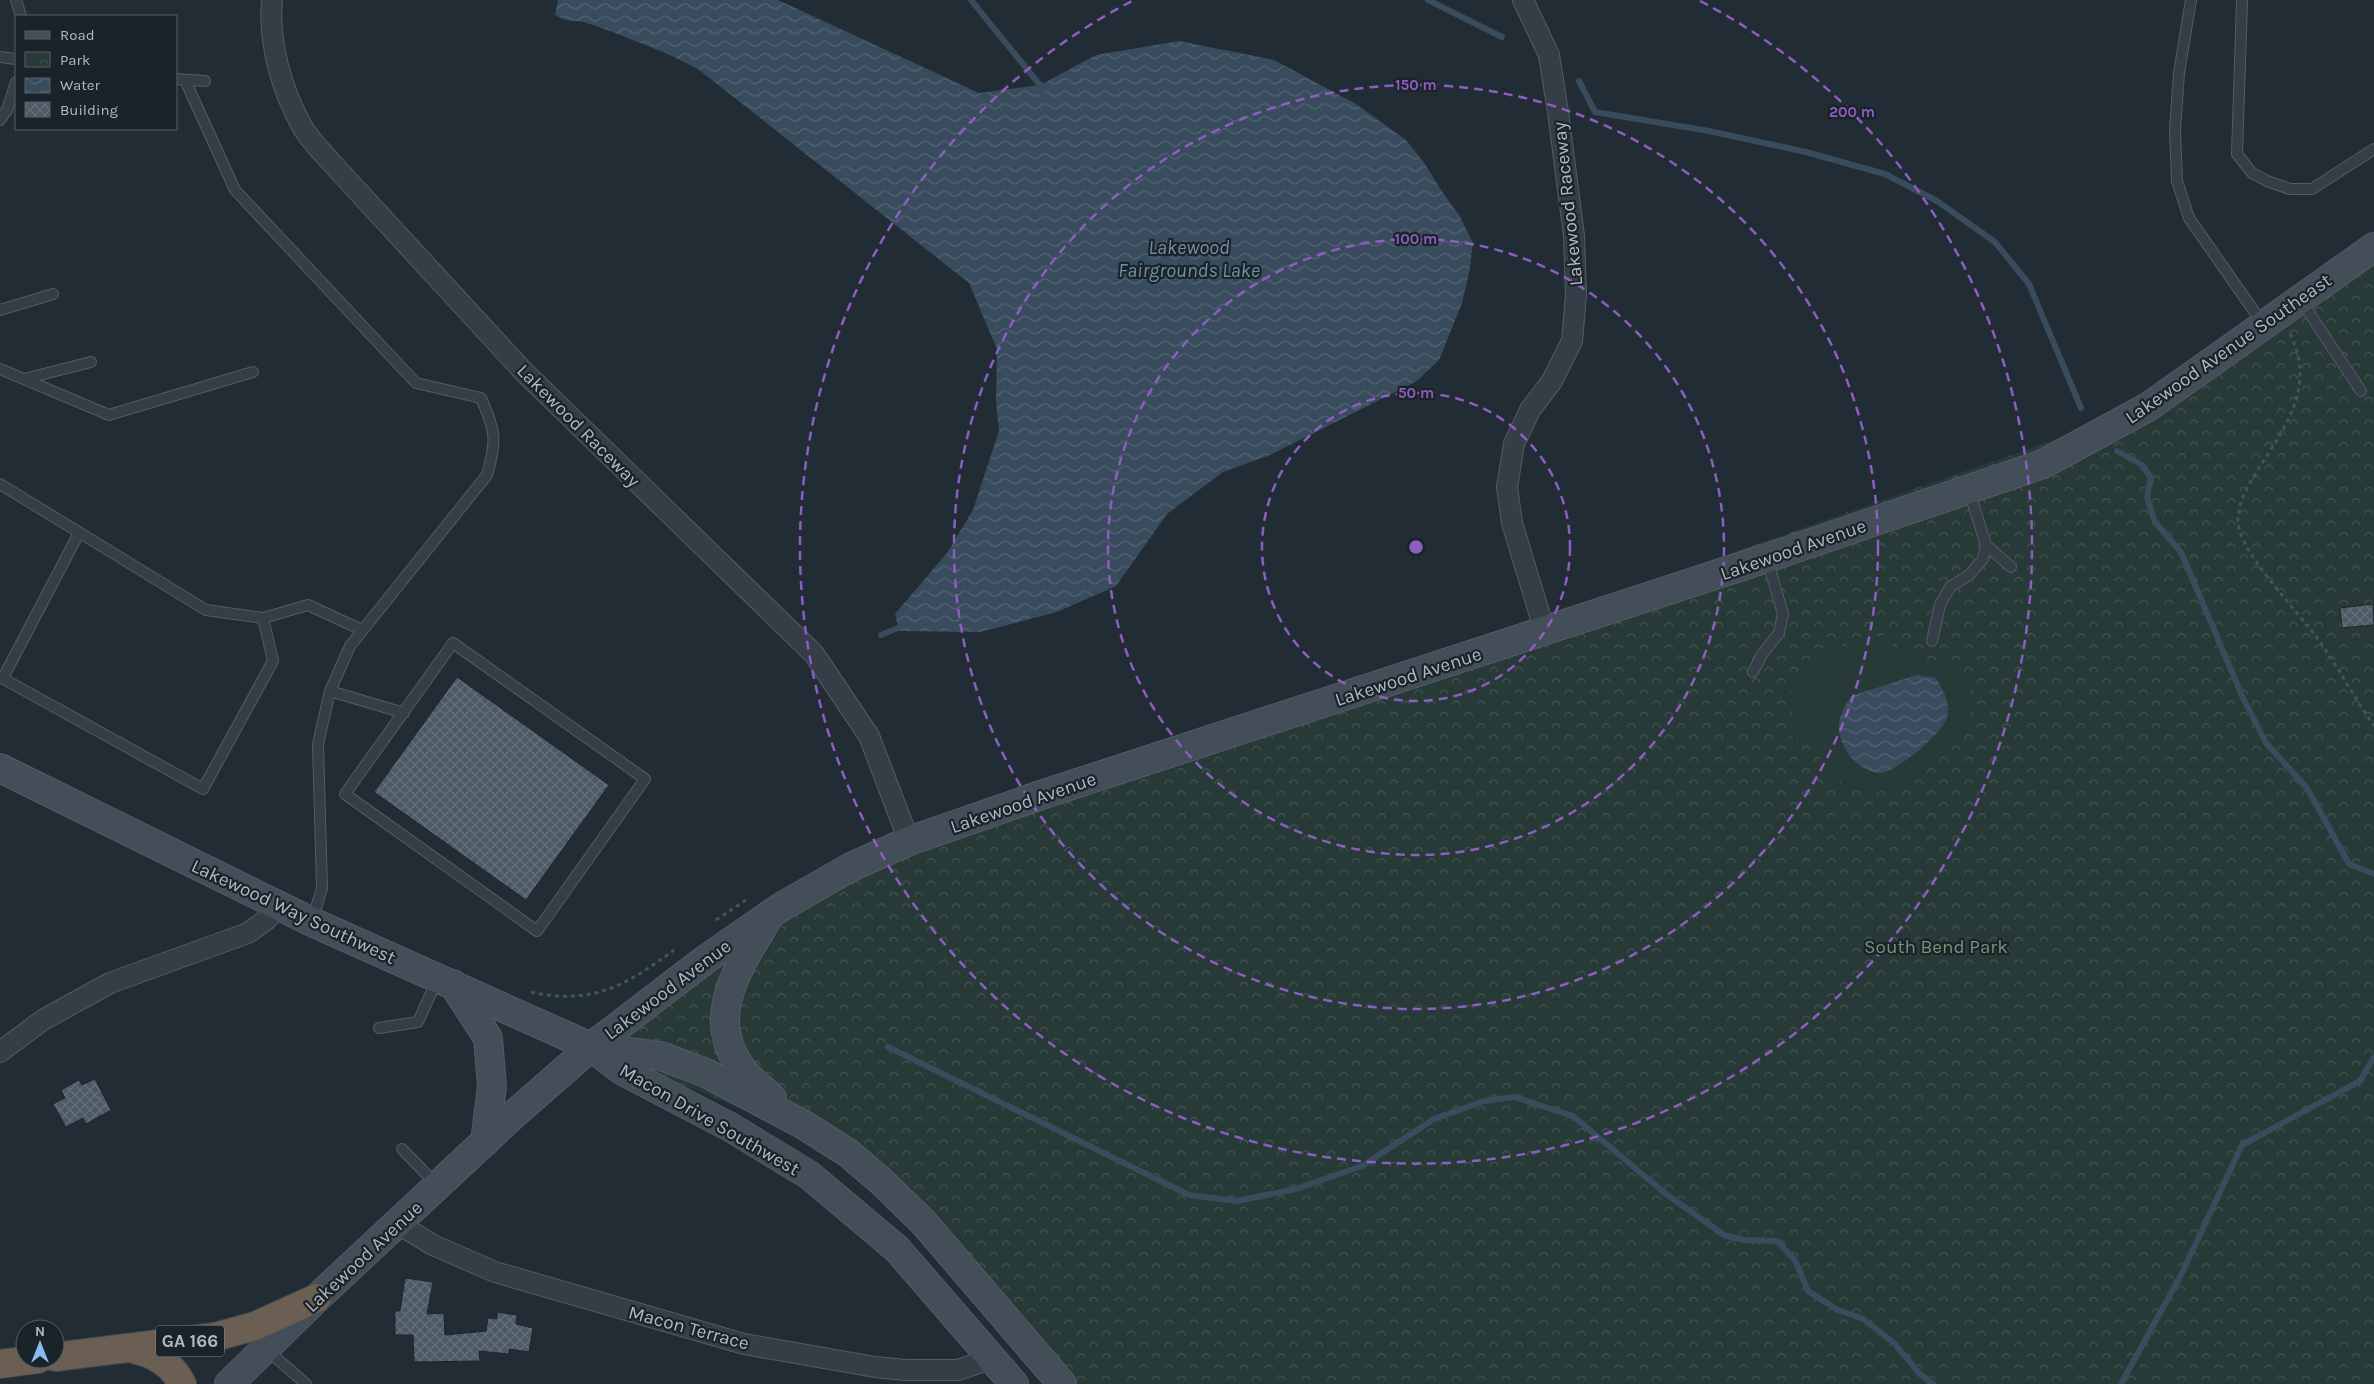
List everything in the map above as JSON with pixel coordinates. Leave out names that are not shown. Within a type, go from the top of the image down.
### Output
[{"type":"highway","name":"GA 166","points":[[65,1356],[222,1335],[255,1326],[317,1298]]},
{"type":"highway","points":[[130,1348],[157,1356],[177,1375],[182,1384]]},
{"type":"highway","points":[[0,1364],[15,1362]]},
{"type":"main road","name":"Lakewood Avenue Southeast","points":[[1968,490],[2043,464],[2148,407],[2299,298],[2374,247]]},
{"type":"main road","name":"Lakewood Avenue","points":[[229,1384],[317,1298],[591,1047],[706,959],[762,905],[909,841],[1054,791],[1545,632],[1968,490]]},
{"type":"main road","name":"Lakewood Way Southwest","points":[[0,768],[278,906],[591,1047]]},
{"type":"main road","points":[[762,905],[730,986],[724,1009],[725,1032],[730,1049],[746,1074],[804,1125]]},
{"type":"main road","points":[[446,981],[488,1038],[492,1086],[486,1142]]},
{"type":"main road","name":"Macon Drive Southwest","points":[[591,1047],[661,1056],[706,1073],[804,1125],[848,1153],[881,1181],[924,1223],[1062,1384]]},
{"type":"main road","name":"Macon Drive Southwest","points":[[591,1047],[623,1071],[730,1127],[809,1175],[897,1249],[1014,1384]]},
{"type":"street","name":"Lakewood Raceway","points":[[272,0],[274,48],[286,92],[304,130],[330,161],[524,371],[814,654],[869,736],[909,841]]},
{"type":"street","name":"Lakewood Raceway","points":[[1523,0],[1549,56],[1574,236],[1576,295],[1572,342],[1552,381],[1530,410],[1514,444],[1507,487],[1512,523],[1545,632]]},
{"type":"street","points":[[0,1052],[42,1020],[110,983],[248,932],[266,920],[278,906]]},
{"type":"street","name":"Macon Terrace","points":[[400,1222],[410,1232],[433,1245],[496,1272],[744,1344],[875,1367],[905,1370],[958,1370],[993,1358]]},
{"type":"lane","points":[[16,0],[21,15]]},
{"type":"lane","points":[[2190,0],[2179,73],[2175,130],[2177,180],[2189,218],[2270,319]]},
{"type":"lane","points":[[2242,0],[2237,154],[2252,173],[2267,181],[2290,189],[2312,189],[2374,149]]},
{"type":"lane","points":[[0,57],[15,59]]},
{"type":"lane","points":[[180,80],[205,82]]},
{"type":"lane","points":[[180,80],[235,190],[416,384],[481,398],[490,419],[496,446],[488,475],[350,646],[330,691],[318,744],[322,888],[312,922]]},
{"type":"lane","points":[[0,120],[7,110],[15,85]]},
{"type":"lane","points":[[0,310],[53,294]]},
{"type":"lane","points":[[2299,298],[2361,391]]},
{"type":"lane","points":[[24,379],[91,362]]},
{"type":"lane","points":[[0,369],[109,415],[253,372]]},
{"type":"lane","points":[[0,484],[206,610],[263,618],[308,605],[362,630]]},
{"type":"lane","points":[[1932,641],[1940,605],[1950,588],[1969,575],[1983,559],[1986,545],[1968,490]]},
{"type":"lane","points":[[79,533],[1,678],[203,789],[273,661],[263,618]]},
{"type":"lane","points":[[1986,545],[2011,567]]},
{"type":"lane","points":[[1753,672],[1763,653],[1779,633],[1783,614],[1767,558]]},
{"type":"lane","points":[[454,643],[645,780],[537,931],[345,794],[404,713],[454,643]]},
{"type":"lane","points":[[330,691],[404,713]]},
{"type":"lane","points":[[379,1028],[418,1022],[446,981]]},
{"type":"lane","points":[[402,1149],[438,1187]]},
{"type":"lane","points":[[265,1349],[306,1384]]},
{"type":"path","points":[[2270,319],[2297,349],[2301,375],[2296,402],[2279,436],[2249,484],[2240,508],[2238,522],[2242,539],[2277,590],[2315,634],[2374,726]]},
{"type":"path","points":[[713,922],[762,905]]},
{"type":"path","points":[[528,992],[565,997],[588,995],[609,990],[630,981],[681,946]]},
{"type":"green space","name":"South Bend Park","points":[[2374,248],[2374,1384],[1058,1384],[848,1153],[591,1047],[909,841],[2148,407]]},
{"type":"green space","points":[[1890,633],[1894,648],[1907,645],[1911,658],[1948,663],[1970,687],[1970,720],[1912,778],[1878,792],[1852,790],[1827,772],[1810,734],[1793,738],[1792,714],[1798,695],[1789,691],[1810,661],[1832,645],[1841,641],[1843,648]]},
{"type":"water","name":"Lakewood Fairgrounds Lake","points":[[558,0],[778,0],[979,93],[1040,85],[1096,55],[1179,41],[1274,60],[1356,104],[1406,140],[1425,164],[1459,215],[1473,243],[1462,303],[1439,360],[1417,381],[1270,455],[1223,472],[1167,514],[1116,586],[1057,612],[980,632],[899,631],[895,614],[947,553],[973,510],[999,431],[996,401],[997,349],[969,283],[698,69],[670,55],[613,32],[584,22],[565,20],[555,15]]},
{"type":"water","points":[[1917,675],[1936,678],[1944,692],[1948,712],[1944,724],[1918,751],[1896,767],[1879,773],[1864,768],[1851,757],[1840,736],[1840,719],[1847,703],[1851,696]]},
{"type":"building","points":[[2373,604],[2374,625],[2342,628],[2340,608]]},
{"type":"building","points":[[457,677],[609,785],[526,900],[374,792]]},
{"type":"building","points":[[95,1079],[111,1110],[86,1124],[83,1118],[66,1127],[53,1104],[65,1098],[61,1090],[79,1080],[82,1085]]},
{"type":"building","points":[[405,1278],[433,1282],[427,1314],[444,1313],[445,1335],[486,1331],[488,1318],[497,1319],[497,1312],[517,1315],[516,1324],[533,1328],[529,1352],[509,1349],[509,1354],[479,1351],[480,1361],[414,1362],[413,1335],[395,1335],[395,1311],[400,1311]]},
{"type":"waterway","points":[[971,0],[1040,85],[1041,91]]},
{"type":"waterway","points":[[1428,0],[1502,37]]},
{"type":"waterway","points":[[1579,81],[1595,112],[1709,131],[1806,152],[1885,174],[1937,201],[1995,242],[2029,284],[2081,408]]},
{"type":"waterway","points":[[2117,451],[2142,465],[2151,478],[2147,497],[2155,522],[2181,552],[2243,698],[2266,743],[2307,788],[2349,864],[2374,874]]},
{"type":"waterway","points":[[881,635],[905,625]]},
{"type":"waterway","points":[[888,1047],[1189,1195],[1237,1201],[1296,1189],[1362,1166],[1434,1119],[1484,1101],[1514,1097],[1573,1116],[1666,1194],[1724,1235],[1744,1240],[1777,1241],[1795,1260],[1808,1291],[1836,1309],[1863,1319],[1894,1343],[1920,1374],[1933,1384]]},
{"type":"waterway","points":[[2121,1384],[2182,1273],[2242,1145],[2360,1081],[2374,1057]]}]
